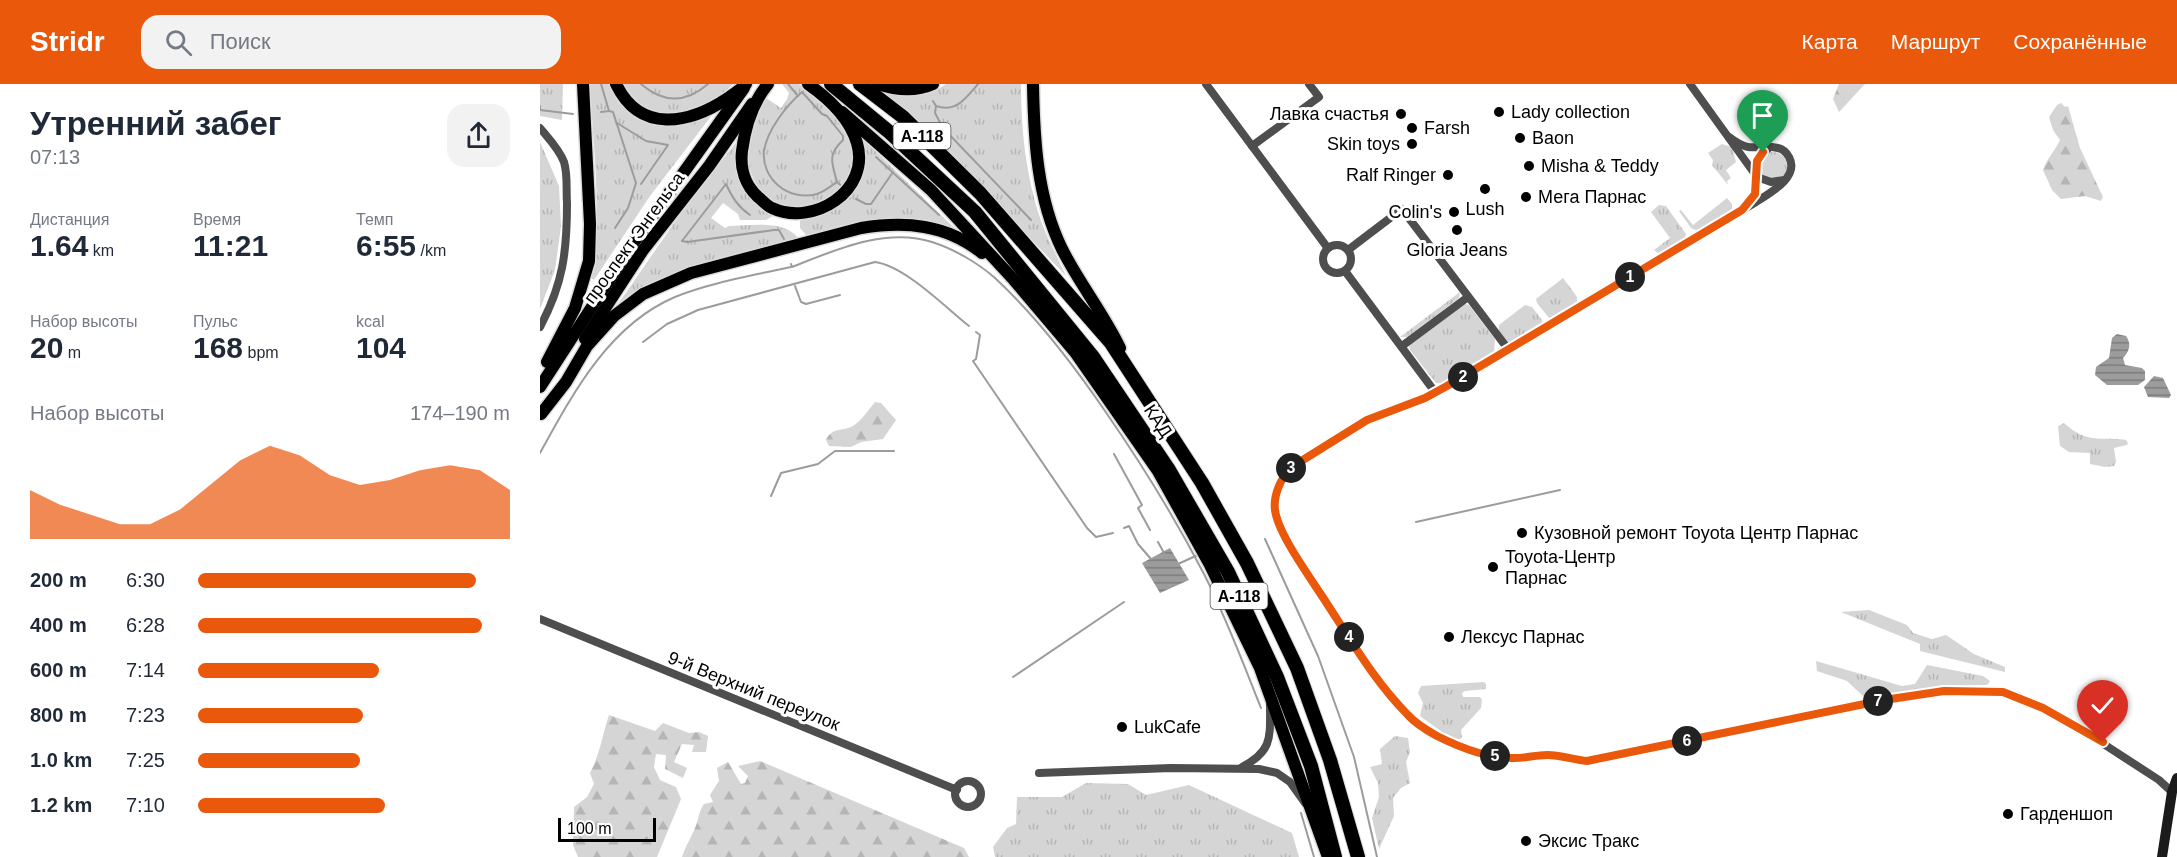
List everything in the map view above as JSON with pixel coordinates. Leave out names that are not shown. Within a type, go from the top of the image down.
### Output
[{"type":"highway","name":"КАД","points":[[860,84],[903,117],[980,193],[1111,343],[1131,372],[1208,493],[1247,564],[1297,668],[1330,760],[1358,857]]},
{"type":"highway","name":"КАД","points":[[827,89],[888,130],[975,212],[1093,357],[1169,470],[1228,572],[1277,677],[1311,766],[1335,857]]},
{"type":"main road","points":[[540,379],[575,308],[589,261],[590,224],[583,84]]},
{"type":"main road","points":[[616,84],[627,102],[638,110],[650,117],[666,120],[699,115],[745,86]]},
{"type":"main road","points":[[808,84],[827,89],[931,190],[1014,280],[1076,352],[1158,471],[1209,563],[1260,668],[1328,857]]},
{"type":"main road","points":[[878,84],[900,90],[933,84]]},
{"type":"main road","points":[[1033,84],[1034,143],[1046,209],[1061,248],[1116,339],[1131,372]]},
{"type":"main road","name":"проспект Энгельса","points":[[540,387],[634,242],[745,86]]},
{"type":"main road","points":[[765,88],[744,135],[741,168],[751,191],[771,208],[795,214],[812,212],[829,206],[846,192],[856,177],[859,161],[858,144],[827,89]]},
{"type":"main road","name":"проспект Энгельса","points":[[541,415],[567,368],[644,250],[709,166],[765,88]]},
{"type":"main road","points":[[541,415],[566,382],[588,346],[614,316],[643,294],[691,273],[861,228],[889,224],[930,228],[952,235],[974,247],[1014,280]]},
{"type":"main road","points":[[2162,857],[2172,792],[2177,778]]},
{"type":"street","points":[[1206,84],[1328,248]]},
{"type":"street","points":[[1252,146],[1318,96],[1309,84]]},
{"type":"street","points":[[1690,84],[1757,177],[1771,183],[1786,179]]},
{"type":"street","points":[[540,128],[557,149],[565,166],[567,231],[561,276],[540,327]]},
{"type":"street","points":[[1729,136],[1742,146],[1783,150],[1788,155],[1791,169],[1786,179],[1756,202],[1435,392],[1367,420],[1290,468],[1283,476],[1274,508],[1281,528],[1300,562],[1387,691],[1409,717],[1436,735],[1464,748],[1509,759],[1545,755],[1587,761],[1884,700],[1944,691],[1995,691],[2018,696],[2082,730],[2159,780],[2172,792]]},
{"type":"street","points":[[1742,210],[1755,194],[1759,156],[1770,148]]},
{"type":"street","points":[[1348,250],[1402,209],[1508,349]]},
{"type":"street","points":[[1341,245],[1348,250],[1351,263],[1345,270],[1337,273],[1325,268],[1323,255],[1328,248],[1341,245]]},
{"type":"street","points":[[1345,270],[1435,392]]},
{"type":"street","points":[[1402,346],[1468,297]]},
{"type":"street","name":"9-й Верхний переулок","points":[[540,619],[957,790]]},
{"type":"street","points":[[1241,768],[1256,760],[1265,751],[1270,738],[1270,697]]},
{"type":"street","points":[[1039,773],[1171,768],[1241,768],[1276,773],[1290,782],[1311,812]]},
{"type":"green space","points":[[540,84],[563,84],[562,120],[540,116]]},
{"type":"green space","points":[[590,84],[611,84],[630,110],[641,118],[653,122],[681,123],[712,115],[650,196],[594,280],[591,278],[595,254],[597,206]]},
{"type":"green space","points":[[623,84],[733,84],[712,102],[688,112],[675,114],[650,110],[639,104]]},
{"type":"green space","points":[[782,84],[799,84],[840,120],[852,138],[855,155],[848,183],[833,197],[817,205],[794,208],[774,202],[758,189],[747,163],[745,145],[752,121],[766,98],[781,108],[789,93]]},
{"type":"green space","points":[[946,84],[1021,84],[1023,136],[1028,171],[1044,228],[1066,276],[950,154],[884,92],[901,95],[924,94]]},
{"type":"green space","points":[[1839,84],[1865,84],[1839,112],[1833,99]]},
{"type":"green space","points":[[2061,103],[2065,107],[2068,106],[2080,148],[2103,197],[2101,201],[2085,196],[2061,199],[2052,190],[2043,170],[2060,140],[2053,130],[2049,117]]},
{"type":"green space","points":[[861,137],[959,232],[943,226],[858,224],[807,236],[800,228],[800,219],[812,218],[834,209],[852,194],[858,184],[864,158]]},
{"type":"green space","points":[[738,140],[736,164],[745,193],[773,216],[766,220],[740,220],[738,214],[723,203],[711,218],[725,228],[729,226],[776,226],[793,233],[799,239],[652,282],[616,307],[688,203]]},
{"type":"green space","points":[[540,142],[559,186],[561,226],[555,270],[540,309]]},
{"type":"green space","points":[[1722,144],[1732,147],[1736,162],[1726,170],[1731,178],[1727,181],[1728,185],[1712,165],[1713,160],[1708,153]]},
{"type":"green space","points":[[1773,152],[1783,156],[1787,166],[1783,176],[1773,180],[1763,176],[1759,166],[1763,156]]},
{"type":"green space","points":[[1727,198],[1732,204],[1732,211],[1698,231],[1691,228],[1679,211],[1681,210],[1693,225]]},
{"type":"green space","points":[[1659,205],[1666,206],[1686,234],[1684,240],[1659,254],[1654,250],[1670,238],[1651,212]]},
{"type":"green space","points":[[1563,278],[1577,297],[1577,303],[1555,318],[1549,318],[1536,299]]},
{"type":"green space","points":[[1460,292],[1459,298],[1407,337],[1400,337]]},
{"type":"green space","points":[[1465,304],[1469,305],[1495,339],[1494,352],[1445,384],[1436,383],[1410,350],[1409,345]]},
{"type":"green space","points":[[1525,305],[1532,307],[1542,320],[1542,325],[1516,341],[1508,342],[1499,333],[1499,325]]},
{"type":"green space","points":[[875,402],[881,403],[896,420],[883,439],[861,442],[851,447],[829,446],[826,440],[831,433],[854,425]]},
{"type":"green space","points":[[2064,423],[2074,431],[2088,437],[2126,440],[2128,443],[2114,448],[2116,462],[2114,466],[2090,464],[2090,453],[2069,452],[2060,446],[2058,426]]},
{"type":"green space","points":[[1869,610],[1907,625],[1913,633],[1932,639],[1946,635],[1974,654],[2005,667],[2005,672],[1920,651],[1920,644],[1841,612]]},
{"type":"green space","points":[[1816,661],[1902,686],[1915,684],[1927,665],[1983,676],[1990,681],[1987,685],[1945,686],[1865,698],[1847,681],[1817,671]]},
{"type":"green space","points":[[1484,682],[1486,689],[1462,693],[1463,697],[1482,699],[1481,708],[1461,730],[1462,737],[1459,740],[1442,732],[1420,716],[1423,703],[1418,693],[1421,686]]},
{"type":"green space","points":[[609,715],[655,731],[663,723],[689,733],[699,732],[708,736],[706,752],[692,752],[694,745],[682,744],[674,762],[687,768],[683,778],[665,769],[666,755],[656,754],[654,767],[660,780],[676,787],[681,799],[657,857],[578,857],[573,845],[574,807],[587,797],[594,784],[590,773],[599,752]]},
{"type":"green space","points":[[1395,736],[1408,738],[1410,752],[1406,762],[1410,783],[1401,788],[1393,798],[1394,816],[1379,849],[1372,818],[1379,797],[1378,783],[1370,767],[1382,764],[1380,749]]},
{"type":"green space","points":[[760,761],[964,848],[969,857],[682,857],[702,807],[704,804],[713,802],[710,795],[719,781],[717,768],[728,762],[741,784],[745,783],[748,776],[738,766]]},
{"type":"green space","points":[[1086,783],[1128,784],[1146,795],[1189,785],[1292,833],[1299,857],[995,857],[993,847],[1007,828],[1016,824],[1017,797],[1062,797]]},
{"type":"shaded area","points":[[2117,334],[2126,336],[2129,342],[2128,351],[2123,358],[2125,365],[2142,368],[2145,371],[2145,380],[2138,385],[2107,385],[2095,375],[2096,367],[2109,358],[2112,338]]},
{"type":"shaded area","points":[[2154,376],[2163,378],[2171,395],[2169,398],[2148,397],[2144,387]]},
{"type":"shaded area","points":[[1170,548],[1189,580],[1160,593],[1142,563]]},
{"type":"waterway","points":[[601,84],[609,111],[613,112],[636,183],[628,208],[615,228]]},
{"type":"waterway","points":[[641,84],[658,95],[674,99],[691,95],[708,84]]},
{"type":"waterway","points":[[788,84],[798,96]]},
{"type":"waterway","points":[[933,101],[936,106],[943,108],[955,106],[965,99],[978,84]]},
{"type":"waterway","points":[[837,182],[832,160],[843,136],[827,116],[822,114],[802,92],[784,111],[769,135],[764,151],[767,171],[779,186],[796,195],[817,194],[837,182],[844,188]]},
{"type":"waterway","points":[[540,106],[540,110],[573,114]]},
{"type":"waterway","points":[[936,106],[935,113],[943,128],[1031,220]]},
{"type":"waterway","points":[[601,112],[609,111]]},
{"type":"waterway","points":[[617,123],[646,141],[668,145],[641,184]]},
{"type":"waterway","points":[[876,157],[939,215]]},
{"type":"waterway","points":[[856,199],[871,204],[893,172]]},
{"type":"waterway","points":[[682,241],[726,184],[742,209],[750,215]]},
{"type":"waterway","points":[[682,241],[774,230],[779,230],[784,239]]},
{"type":"waterway","points":[[791,264],[792,267],[861,242],[897,237],[915,238],[932,242],[957,253],[995,278],[1040,325],[1093,393],[1157,491],[1212,590],[1261,708]]},
{"type":"waterway","points":[[643,342],[667,324],[698,310],[875,262],[887,265],[912,279],[969,326]]},
{"type":"waterway","points":[[540,453],[566,407],[595,363],[612,343],[652,309],[688,292],[791,267]]},
{"type":"waterway","points":[[795,286],[801,302],[806,304],[840,295]]},
{"type":"waterway","points":[[976,332],[980,335],[976,359],[973,361],[1087,528],[1096,537],[1113,533]]},
{"type":"waterway","points":[[771,496],[781,473],[818,464],[835,451],[894,451]]},
{"type":"waterway","points":[[1114,454],[1142,505],[1138,508],[1150,530]]},
{"type":"waterway","points":[[1416,522],[1560,490]]},
{"type":"waterway","points":[[1124,528],[1129,526],[1138,544],[1151,559]]},
{"type":"waterway","points":[[1265,539],[1318,656],[1354,757],[1377,857]]},
{"type":"waterway","points":[[1158,542],[1164,553]]},
{"type":"waterway","points":[[1178,564],[1200,554]]},
{"type":"waterway","points":[[1013,677],[1124,602]]},
{"type":"waterway","points":[[1301,813],[1314,857]]},
{"type":"place","name":"Lady collection","points":[[1499,112]]},
{"type":"place","name":"Лавка счастья","points":[[1401,114]]},
{"type":"place","name":"Farsh","points":[[1412,128]]},
{"type":"place","name":"Baon","points":[[1520,138]]},
{"type":"place","name":"Skin toys","points":[[1412,144]]},
{"type":"place","name":"Misha & Teddy","points":[[1529,166]]},
{"type":"place","name":"Ralf Ringer","points":[[1448,175]]},
{"type":"place","name":"Lush","points":[[1485,189]]},
{"type":"place","name":"Мега Парнас","points":[[1526,197]]},
{"type":"place","name":"Colin's","points":[[1454,212]]},
{"type":"place","name":"Gloria Jeans","points":[[1457,230]]},
{"type":"place","name":"Кузовной ремонт Toyota Центр Парнас","points":[[1522,533]]},
{"type":"place","name":"Toyota-Центр Парнас","points":[[1493,567]]},
{"type":"place","name":"Лексус Парнас","points":[[1449,637]]},
{"type":"place","name":"LukCafe","points":[[1122,727]]},
{"type":"place","name":"Гарденшоп","points":[[2008,814]]},
{"type":"place","name":"Эксис Тракс","points":[[1526,841]]},
{"type":"route","points":[[1763,152],[1757,161],[1755,194],[1742,210],[1447,386],[1425,398],[1367,420],[1290,468],[1283,476],[1274,508],[1281,528],[1300,562],[1371,670],[1409,717],[1436,735],[1484,754],[1509,759],[1545,755],[1587,761],[1884,700],[1944,691],[1995,691],[2018,696],[2103,742]]}]
